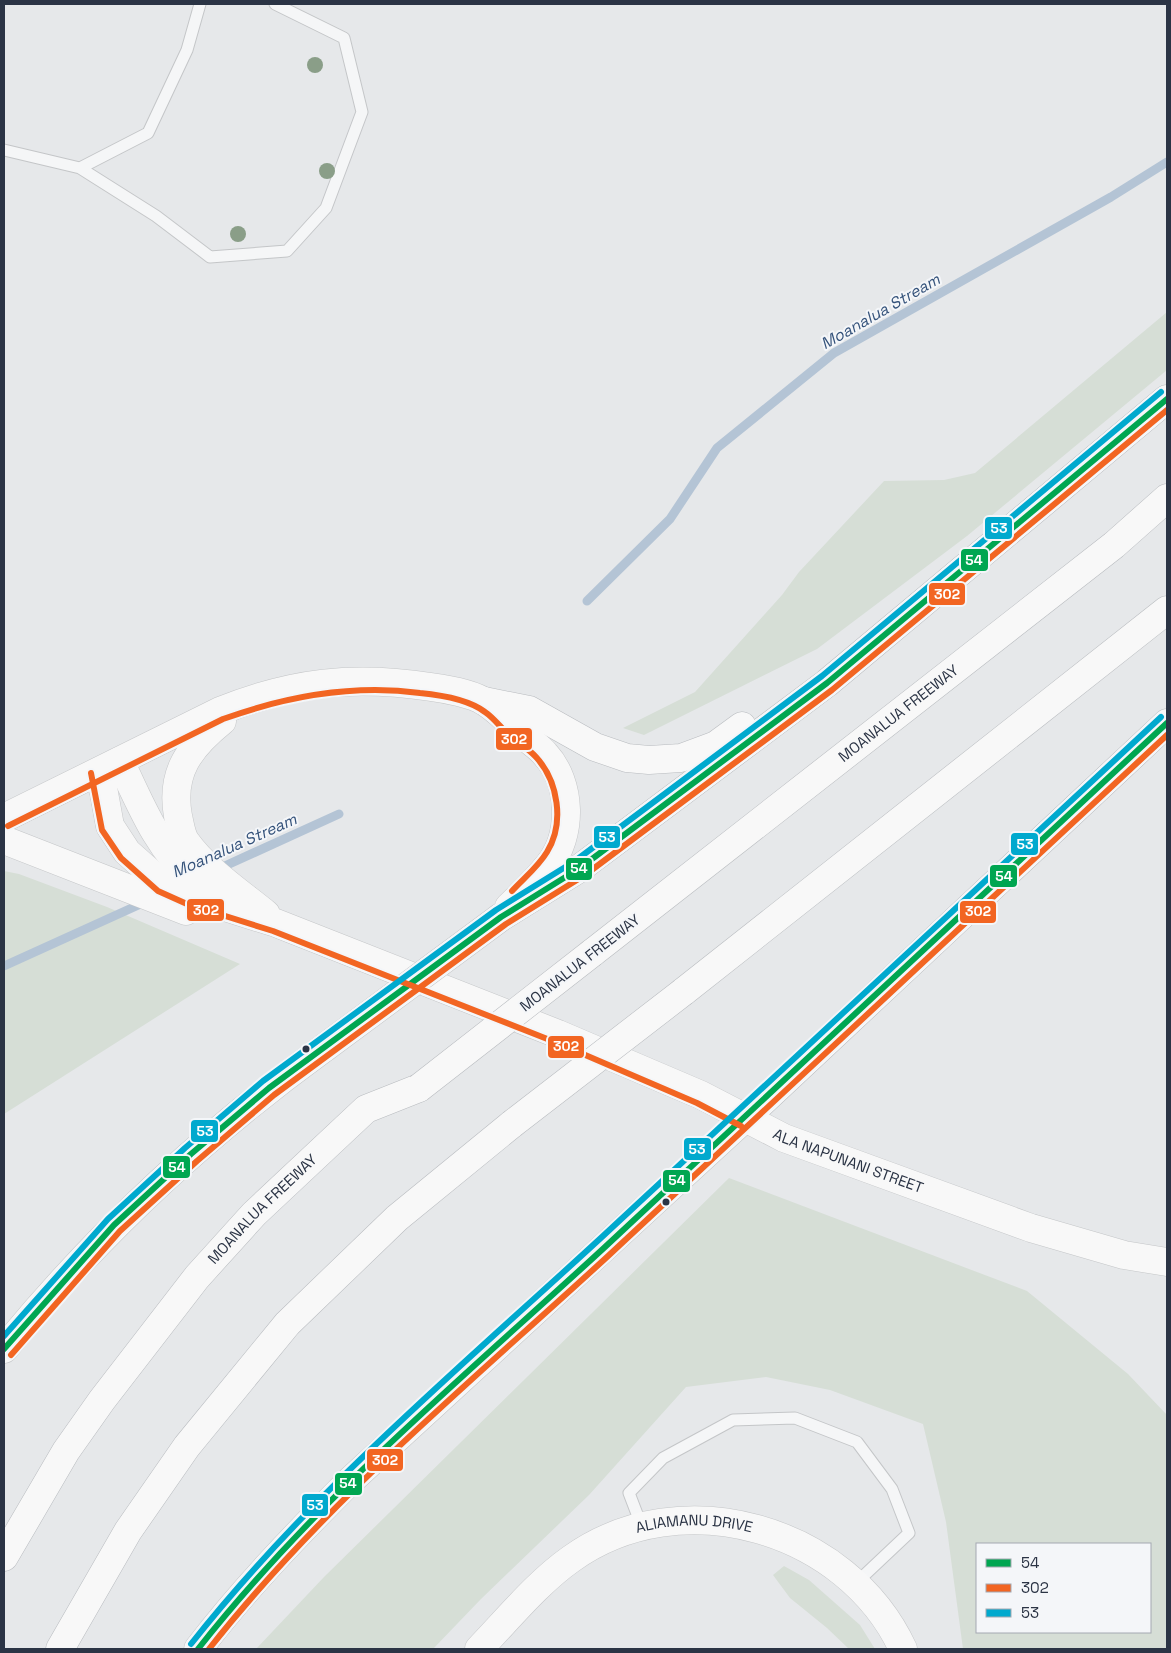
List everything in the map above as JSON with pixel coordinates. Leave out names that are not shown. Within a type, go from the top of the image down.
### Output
[{"type":"main road","points":[[4,1350],[43,1302],[121,1218],[230,1120],[501,917],[580,868],[827,684],[1167,399]]},
{"type":"main road","name":"MOANALUA FREEWAY","points":[[4,1557],[71,1444],[102,1400],[197,1277],[254,1214],[366,1109],[420,1088],[1114,545],[1167,498]]},
{"type":"main road","points":[[4,818],[220,711],[250,699],[317,683],[358,681],[403,682],[447,689],[484,701],[529,710],[594,747],[627,758],[649,760],[681,758],[716,745],[794,688],[926,602]]},
{"type":"main road","points":[[60,1649],[128,1531],[187,1446],[287,1324],[397,1218],[512,1124],[683,992],[1167,610]]},
{"type":"main road","points":[[250,699],[199,740],[181,769],[177,787],[176,806],[184,840],[205,863],[276,923]]},
{"type":"main road","points":[[484,701],[546,754],[563,789],[567,810],[562,842],[549,865],[501,917]]},
{"type":"main road","points":[[198,1649],[233,1604],[290,1541],[350,1481],[745,1118],[1167,723]]},
{"type":"main road","points":[[110,766],[139,803],[179,865],[195,880],[276,923]]},
{"type":"main road","name":"ALA NAPUNANI STREET","points":[[110,766],[107,815],[110,826],[128,852],[162,883],[190,896],[276,923],[558,1034],[701,1095],[784,1138],[997,1216],[1081,1244],[1124,1255],[1167,1262]]},
{"type":"main road","points":[[14,844],[182,911],[276,923]]},
{"type":"main road","name":"ALIAMANU DRIVE","points":[[479,1649],[571,1558],[624,1532],[642,1527],[669,1522],[720,1520],[772,1531],[807,1548],[838,1567],[856,1583],[888,1621],[903,1649]]},
{"type":"lane","points":[[80,168],[148,133],[187,50],[200,4]]},
{"type":"lane","points":[[4,150],[80,168],[156,216],[210,257],[287,251],[326,208],[362,112],[344,38],[275,4]]},
{"type":"lane","points":[[642,1527],[629,1493],[663,1458],[733,1420],[795,1418],[857,1442],[892,1489],[909,1533],[856,1583]]},
{"type":"shaded area","points":[[1167,312],[1167,370],[967,536],[817,649],[644,735],[623,728],[695,692],[782,595],[799,572],[884,481],[944,480],[975,473]]},
{"type":"shaded area","points":[[4,871],[19,874],[107,907],[240,964],[4,1114]]},
{"type":"shaded area","points":[[729,1178],[1027,1291],[1128,1374],[1167,1415],[1167,1649],[963,1649],[946,1522],[923,1424],[830,1390],[766,1377],[686,1387],[589,1495],[481,1599],[433,1649],[256,1649],[324,1577]]},
{"type":"shaded area","points":[[784,1566],[809,1580],[860,1625],[875,1649],[849,1649],[827,1628],[790,1598],[773,1575]]},
{"type":"waterway","name":"Moanalua Stream","points":[[587,601],[670,519],[717,448],[834,353],[1111,197],[1167,162]]},
{"type":"waterway","name":"Moanalua Stream","points":[[216,870],[339,814]]},
{"type":"waterway","name":"Moanalua Stream","points":[[4,966],[145,902]]},
{"type":"transit line","name":"53","points":[[4,1336],[108,1219],[185,1148],[263,1081],[496,910],[575,861],[822,676],[1161,392]]},
{"type":"transit line","name":"54","points":[[4,1349],[114,1225],[191,1154],[269,1088],[501,917],[580,868],[827,683],[1167,399]]},
{"type":"transit line","name":"302","points":[[11,1355],[120,1231],[274,1095],[506,924],[585,875],[832,690],[1167,410]]},
{"type":"transit line","name":"302","points":[[8,826],[223,719],[247,711],[296,698],[345,691],[395,691],[445,696],[471,704],[485,712],[509,735],[533,754],[550,778],[554,790],[557,816],[553,841],[539,863],[512,891]]},
{"type":"transit line","name":"53","points":[[191,1644],[237,1588],[286,1535],[389,1432],[603,1236],[1161,717]]},
{"type":"transit line","name":"54","points":[[198,1649],[292,1541],[393,1440],[605,1247],[1167,723]]},
{"type":"transit line","name":"302","points":[[209,1649],[300,1544],[349,1494],[451,1398],[607,1257],[1167,735]]},
{"type":"transit line","name":"302","points":[[91,773],[102,830],[121,858],[158,891],[187,904],[273,931],[555,1042],[697,1103],[741,1126]]}]
